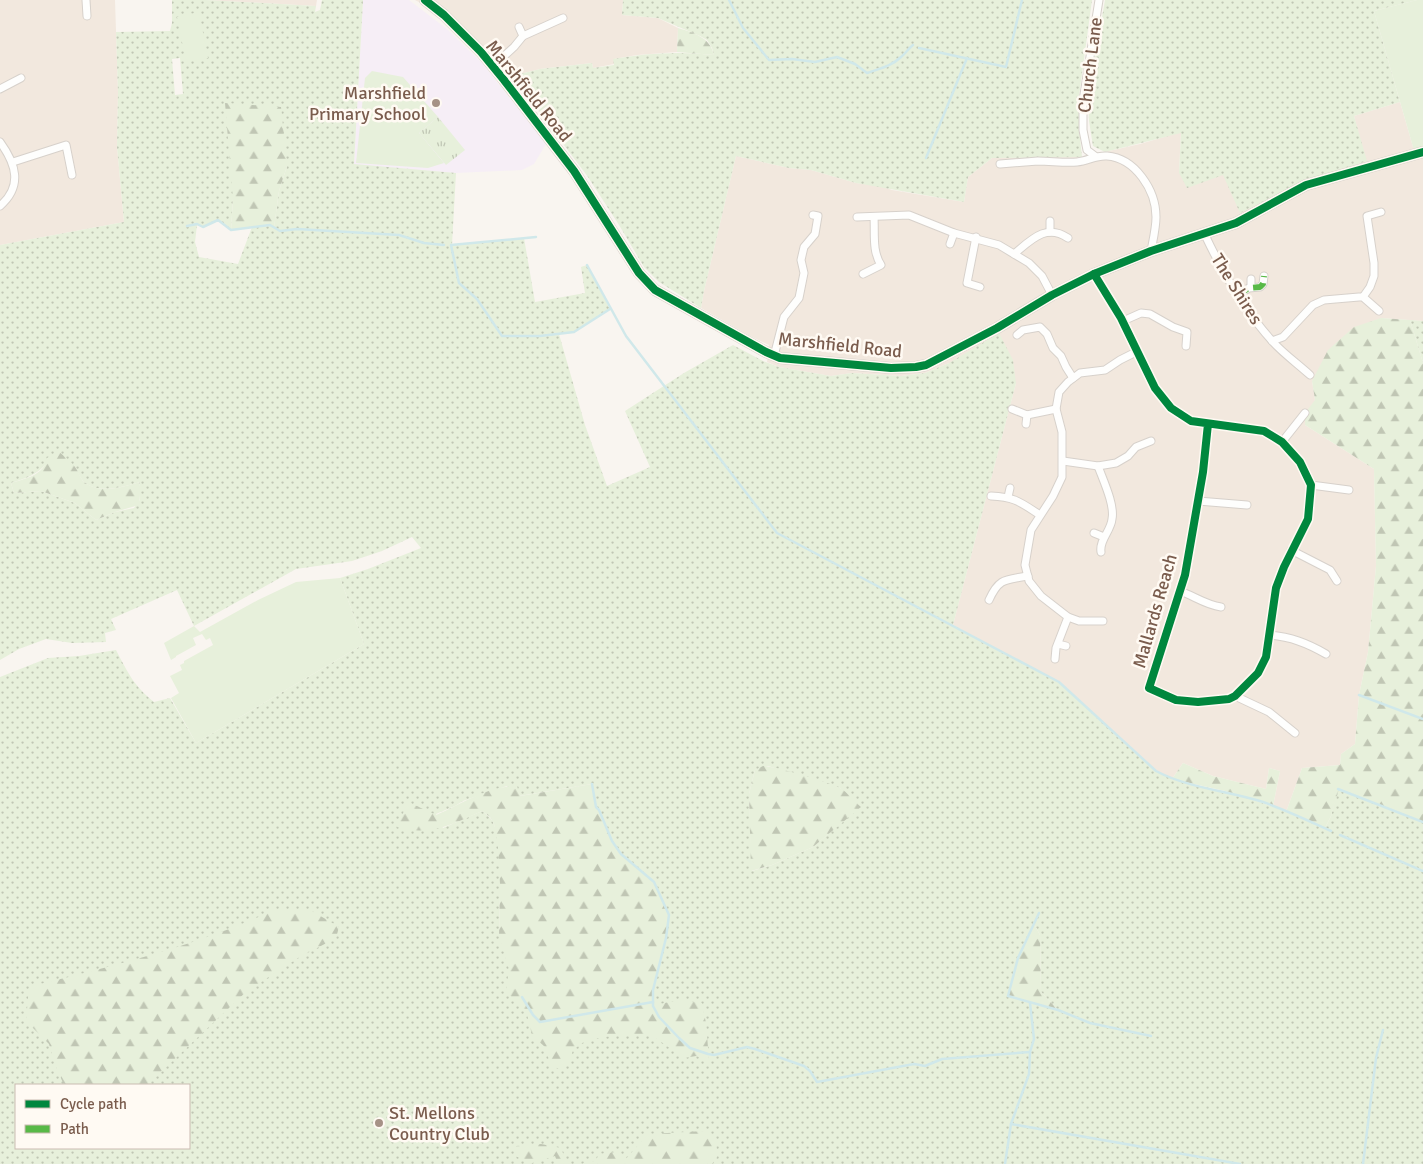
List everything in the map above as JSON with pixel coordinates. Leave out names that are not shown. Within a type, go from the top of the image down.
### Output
[{"type":"street","points":[[86,0],[87,16]]},
{"type":"street","name":"Marshfield Road","points":[[425,0],[444,15],[493,66],[574,171],[643,277],[655,290],[774,356],[788,359],[890,368],[916,367],[940,359],[1052,295],[1094,274],[1152,251],[1236,224],[1306,186],[1423,152]]},
{"type":"street","name":"Church Lane","points":[[1095,156],[1087,150],[1083,130],[1083,101],[1099,0]]},
{"type":"street","points":[[493,66],[523,36],[563,18]]},
{"type":"street","points":[[519,27],[523,36]]},
{"type":"street","points":[[0,89],[21,78]]},
{"type":"street","points":[[0,142],[13,162],[15,177],[13,193],[0,206]]},
{"type":"street","points":[[13,162],[66,145],[72,175]]},
{"type":"street","points":[[1000,164],[1040,161],[1080,162],[1095,156],[1122,159],[1136,169],[1146,184],[1156,215],[1152,251]]},
{"type":"street","points":[[1378,312],[1363,297],[1370,287],[1374,276],[1374,263],[1367,216],[1382,212]]},
{"type":"street","points":[[774,356],[784,317],[799,298],[804,273],[801,260],[804,247],[815,234],[818,216],[814,215]]},
{"type":"street","points":[[857,217],[908,215],[954,233],[976,237],[999,245],[1029,263],[1042,276],[1052,295]]},
{"type":"street","points":[[863,274],[881,265],[877,259],[875,246],[874,217]]},
{"type":"street","points":[[1050,221],[1050,232]]},
{"type":"street","points":[[1014,254],[1035,237],[1050,232],[1060,232],[1068,238]]},
{"type":"street","points":[[950,244],[954,233]]},
{"type":"street","name":"The Shires","points":[[1205,235],[1237,295],[1272,341],[1310,375]]},
{"type":"street","points":[[976,237],[967,283],[980,288]]},
{"type":"street","points":[[1094,274],[1123,321],[1155,388],[1170,408],[1191,421],[1264,431],[1282,442],[1300,462],[1310,485],[1308,519],[1291,550],[1276,588],[1266,657],[1258,673],[1235,696],[1269,712],[1294,733]]},
{"type":"street","points":[[1237,295],[1251,287],[1260,287],[1263,284],[1264,276]]},
{"type":"street","points":[[1251,279],[1251,287]]},
{"type":"street","name":"The Shires","points":[[1272,341],[1283,337],[1313,306],[1324,300],[1363,297]]},
{"type":"street","points":[[1123,321],[1141,313],[1150,314],[1174,328],[1187,332],[1186,346]]},
{"type":"street","points":[[1018,335],[1023,330],[1040,327],[1047,334],[1053,348],[1061,356],[1073,378]]},
{"type":"street","points":[[1104,621],[1079,621],[1068,618],[1041,596],[1029,581],[1025,565],[1027,547],[1030,530],[1053,496],[1062,477],[1062,432],[1056,409],[1060,392],[1080,373],[1104,370],[1138,351]]},
{"type":"street","points":[[1012,409],[1027,415],[1056,409]]},
{"type":"street","points":[[1282,442],[1305,413]]},
{"type":"street","points":[[1026,424],[1027,415]]},
{"type":"street","name":"Mallards Reach","points":[[1208,424],[1203,472],[1185,575],[1149,688],[1176,700],[1213,701],[1235,696]]},
{"type":"street","points":[[1063,461],[1098,466],[1116,463],[1128,456],[1136,446],[1151,441]]},
{"type":"street","points":[[1098,466],[1112,508],[1112,521],[1100,546],[1100,552]]},
{"type":"street","points":[[1310,485],[1349,490]]},
{"type":"street","points":[[1008,497],[1010,488]]},
{"type":"street","points":[[991,496],[1008,497],[1022,503],[1040,515]]},
{"type":"street","points":[[1198,501],[1247,505]]},
{"type":"street","points":[[1094,533],[1104,537]]},
{"type":"street","points":[[1291,550],[1330,570],[1337,581]]},
{"type":"street","points":[[989,600],[995,587],[1004,581],[1028,576]]},
{"type":"street","name":"Mallards Reach","points":[[1180,591],[1210,606],[1221,607]]},
{"type":"street","points":[[1055,659],[1058,644],[1068,618]]},
{"type":"street","points":[[1269,635],[1288,637],[1307,643],[1326,654]]},
{"type":"street","points":[[1058,644],[1066,646]]},
{"type":"shaded area","points":[[0,0],[115,0],[118,92],[117,147],[124,222],[0,245]]},
{"type":"shaded area","points":[[206,0],[317,0],[316,6]]},
{"type":"shaded area","name":"Marshfield Primary School","points":[[363,0],[409,0],[447,29],[482,63],[546,144],[534,164],[522,170],[456,173],[354,165]]},
{"type":"shaded area","points":[[415,0],[623,0],[622,15],[658,18],[678,28],[677,52],[614,59],[614,64],[593,68],[592,63],[540,69],[504,80],[444,15]]},
{"type":"shaded area","points":[[1400,102],[1415,154],[1423,152],[1423,321],[1381,318],[1312,381],[1315,400],[1305,425],[1374,469],[1376,566],[1368,652],[1359,695],[1355,744],[1341,754],[1340,765],[1302,768],[1286,812],[1273,806],[1280,771],[1269,768],[1266,789],[1213,776],[1183,763],[1172,779],[1156,771],[1059,682],[953,625],[1016,383],[949,363],[925,373],[901,376],[852,373],[831,376],[779,367],[767,362],[769,345],[701,308],[736,156],[789,168],[811,170],[856,183],[964,202],[968,177],[992,158],[1082,157],[1140,144],[1181,132],[1179,173],[1223,175],[1289,188],[1319,175],[1366,161],[1354,116]]},
{"type":"green space","points":[[172,0],[316,6],[315,12],[320,10],[322,0],[363,0],[354,164],[456,173],[452,245],[524,238],[535,302],[585,293],[581,267],[587,265],[610,309],[574,332],[559,334],[585,425],[607,486],[650,467],[625,411],[684,373],[733,345],[779,367],[831,376],[852,373],[901,376],[925,373],[949,363],[999,333],[1013,360],[1016,383],[953,625],[1059,682],[1156,771],[1186,782],[1227,792],[1282,810],[1325,828],[1331,816],[1338,789],[1423,822],[1423,1164],[0,1164],[0,677],[48,658],[79,656],[116,650],[132,679],[147,696],[154,702],[170,698],[196,743],[364,644],[340,578],[421,548],[412,537],[382,551],[352,561],[296,569],[194,626],[177,590],[111,619],[116,630],[105,633],[106,642],[72,643],[46,639],[19,649],[0,660],[0,245],[124,222],[117,147],[116,32],[170,31]],"holes":[[[180,58],[183,94],[175,95],[172,59]],[[287,166],[279,191],[274,227],[270,225],[252,227],[238,264],[199,257],[195,242],[197,225],[203,227],[218,221],[231,230],[233,199]],[[47,463],[75,467],[83,481],[96,488],[118,488],[140,482],[138,490],[140,500],[134,508],[115,512],[96,520],[75,503],[41,491],[14,493],[11,483],[26,478]],[[768,766],[840,788],[860,807],[813,847],[772,865],[752,871],[749,794],[755,770]],[[592,784],[596,807],[612,841],[621,854],[654,882],[668,915],[666,938],[653,990],[499,936],[500,862],[499,846],[493,822],[482,811],[443,828],[436,814],[463,801],[507,786],[519,796]],[[1034,924],[1040,935],[1041,992],[1057,1009],[1008,996]]]},
{"type":"green space","points":[[623,0],[1092,0],[1079,96],[1079,129],[1082,157],[992,158],[968,177],[964,202],[856,183],[811,170],[789,168],[736,156],[701,308],[659,282],[644,267],[588,177],[512,76],[540,69],[592,63],[593,68],[614,65],[613,59],[638,55],[676,53],[714,55],[707,40],[700,36],[658,18],[622,15]]},
{"type":"green space","points":[[1105,0],[1417,0],[1374,11],[1400,102],[1354,116],[1367,161],[1305,181],[1240,213],[1223,175],[1187,188],[1179,173],[1181,133],[1105,152],[1093,146],[1088,98]]},
{"type":"green space","points":[[1423,0],[1423,152],[1415,154],[1374,11]]},
{"type":"green space","points":[[199,12],[208,58],[186,62],[177,17]]},
{"type":"green space","points":[[678,28],[705,40],[714,55],[677,52]]},
{"type":"green space","points":[[372,71],[403,77],[438,117],[419,133],[444,163],[428,168],[356,163],[365,78]]},
{"type":"green space","points":[[225,103],[281,107],[287,166],[279,191],[274,228],[270,225],[231,230],[233,199]]},
{"type":"green space","points":[[438,117],[465,150],[446,165],[419,133]]},
{"type":"green space","points":[[1381,318],[1410,320],[1423,363],[1423,822],[1339,789],[1331,816],[1325,828],[1286,812],[1302,768],[1340,765],[1341,754],[1355,744],[1359,695],[1368,652],[1376,566],[1374,469],[1305,425],[1305,413],[1315,400],[1312,381],[1328,350],[1354,327]]},
{"type":"green space","points":[[1410,320],[1423,321],[1423,363]]},
{"type":"green space","points":[[58,451],[73,465],[83,481],[96,488],[111,489],[140,482],[139,505],[96,520],[75,503],[41,491],[14,493],[11,483],[28,478],[38,472],[42,469],[47,458]]},
{"type":"green space","points":[[340,578],[364,644],[196,743],[171,698],[179,693],[170,676],[182,670],[180,665],[184,661],[213,645],[210,638],[206,640],[202,634],[193,638],[196,645],[171,660],[164,643],[194,626],[200,632],[258,600],[296,582]]},
{"type":"green space","points":[[1183,763],[1213,776],[1266,789],[1269,768],[1280,771],[1273,806],[1225,791],[1172,779]]},
{"type":"green space","points":[[763,766],[789,771],[834,785],[843,790],[861,807],[813,847],[772,865],[751,871],[749,794],[755,770]]},
{"type":"green space","points":[[592,784],[596,806],[612,841],[621,854],[654,882],[669,915],[666,938],[653,990],[653,1006],[677,1001],[702,1003],[706,1023],[709,1060],[696,1056],[684,1058],[650,1034],[602,1037],[582,1043],[573,1050],[569,1063],[562,1070],[551,1066],[545,1047],[532,1035],[527,1014],[506,991],[509,969],[499,936],[500,884],[498,847],[494,824],[490,817],[482,811],[441,828],[420,831],[397,827],[408,802],[436,815],[485,792],[506,787],[517,786],[520,796]]},
{"type":"green space","points":[[276,909],[312,911],[339,927],[336,938],[298,958],[247,991],[148,1084],[64,1084],[49,1044],[26,1021],[29,987],[154,954],[246,922]]},
{"type":"green space","points":[[1034,924],[1040,935],[1041,992],[1058,1010],[1008,996],[1018,958]]},
{"type":"green space","points":[[705,1131],[716,1136],[717,1157],[712,1164],[582,1164],[589,1160],[595,1162],[599,1154],[617,1152],[624,1161],[648,1134]]},
{"type":"green space","points":[[541,1144],[561,1148],[567,1164],[558,1164],[555,1156],[529,1164],[516,1156],[516,1146]]},
{"type":"waterway","points":[[729,0],[743,28],[769,60],[792,59],[815,62],[837,57],[855,64],[867,73],[893,63],[913,45]]},
{"type":"waterway","points":[[919,48],[1006,67],[1022,0]]},
{"type":"waterway","points":[[926,158],[967,58]]},
{"type":"waterway","points":[[187,226],[197,224],[203,227],[218,220],[231,230],[270,225],[280,231],[297,229],[399,235],[424,243],[444,245]]},
{"type":"waterway","points":[[536,237],[451,245],[459,283],[477,299],[502,336],[540,336],[574,332],[610,309]]},
{"type":"waterway","points":[[587,265],[626,336],[777,533],[1059,682],[1156,771],[1181,781],[1263,802],[1331,831]]},
{"type":"waterway","points":[[1359,695],[1423,719]]},
{"type":"waterway","points":[[592,784],[596,807],[612,841],[621,854],[654,882],[669,915],[666,938],[653,990],[653,1006],[659,1017],[690,1048],[714,1055],[747,1047],[755,1049],[804,1066],[810,1071],[817,1082],[914,1064],[925,1066],[942,1059],[1030,1052]]},
{"type":"waterway","points":[[1338,789],[1423,822]]},
{"type":"waterway","points":[[1340,835],[1423,871]]},
{"type":"waterway","points":[[1039,913],[1018,958],[1008,996],[1058,1010],[1090,1023],[1151,1036]]},
{"type":"waterway","points":[[522,997],[533,1015],[540,1022],[653,1002]]},
{"type":"waterway","points":[[1011,1124],[1029,1074],[1030,1052],[1034,1039],[1030,1003]]},
{"type":"waterway","points":[[1363,1164],[1376,1058],[1383,1030]]},
{"type":"waterway","points":[[1005,1164],[1011,1124],[1240,1164]]},
{"type":"marked path","points":[[1237,295],[1249,288],[1260,287],[1263,284],[1264,276]]},
{"type":"cycle path","points":[[425,0],[444,15],[481,52],[504,80],[574,171],[639,273],[655,290],[780,358],[891,368],[926,365],[997,328],[1052,295],[1094,274],[1151,251],[1236,223],[1306,185],[1423,152]]},
{"type":"cycle path","points":[[1094,274],[1121,318],[1155,388],[1171,408],[1191,421],[1264,431],[1282,442],[1300,462],[1311,485],[1308,519],[1284,567],[1276,588],[1266,657],[1258,673],[1235,696],[1229,699],[1198,702],[1176,700],[1149,688],[1185,575],[1203,472],[1208,424]]},
{"type":"place","name":"Marshfield Primary School","points":[[436,103]]},
{"type":"place","name":"St. Mellons Country Club","points":[[379,1123]]}]
